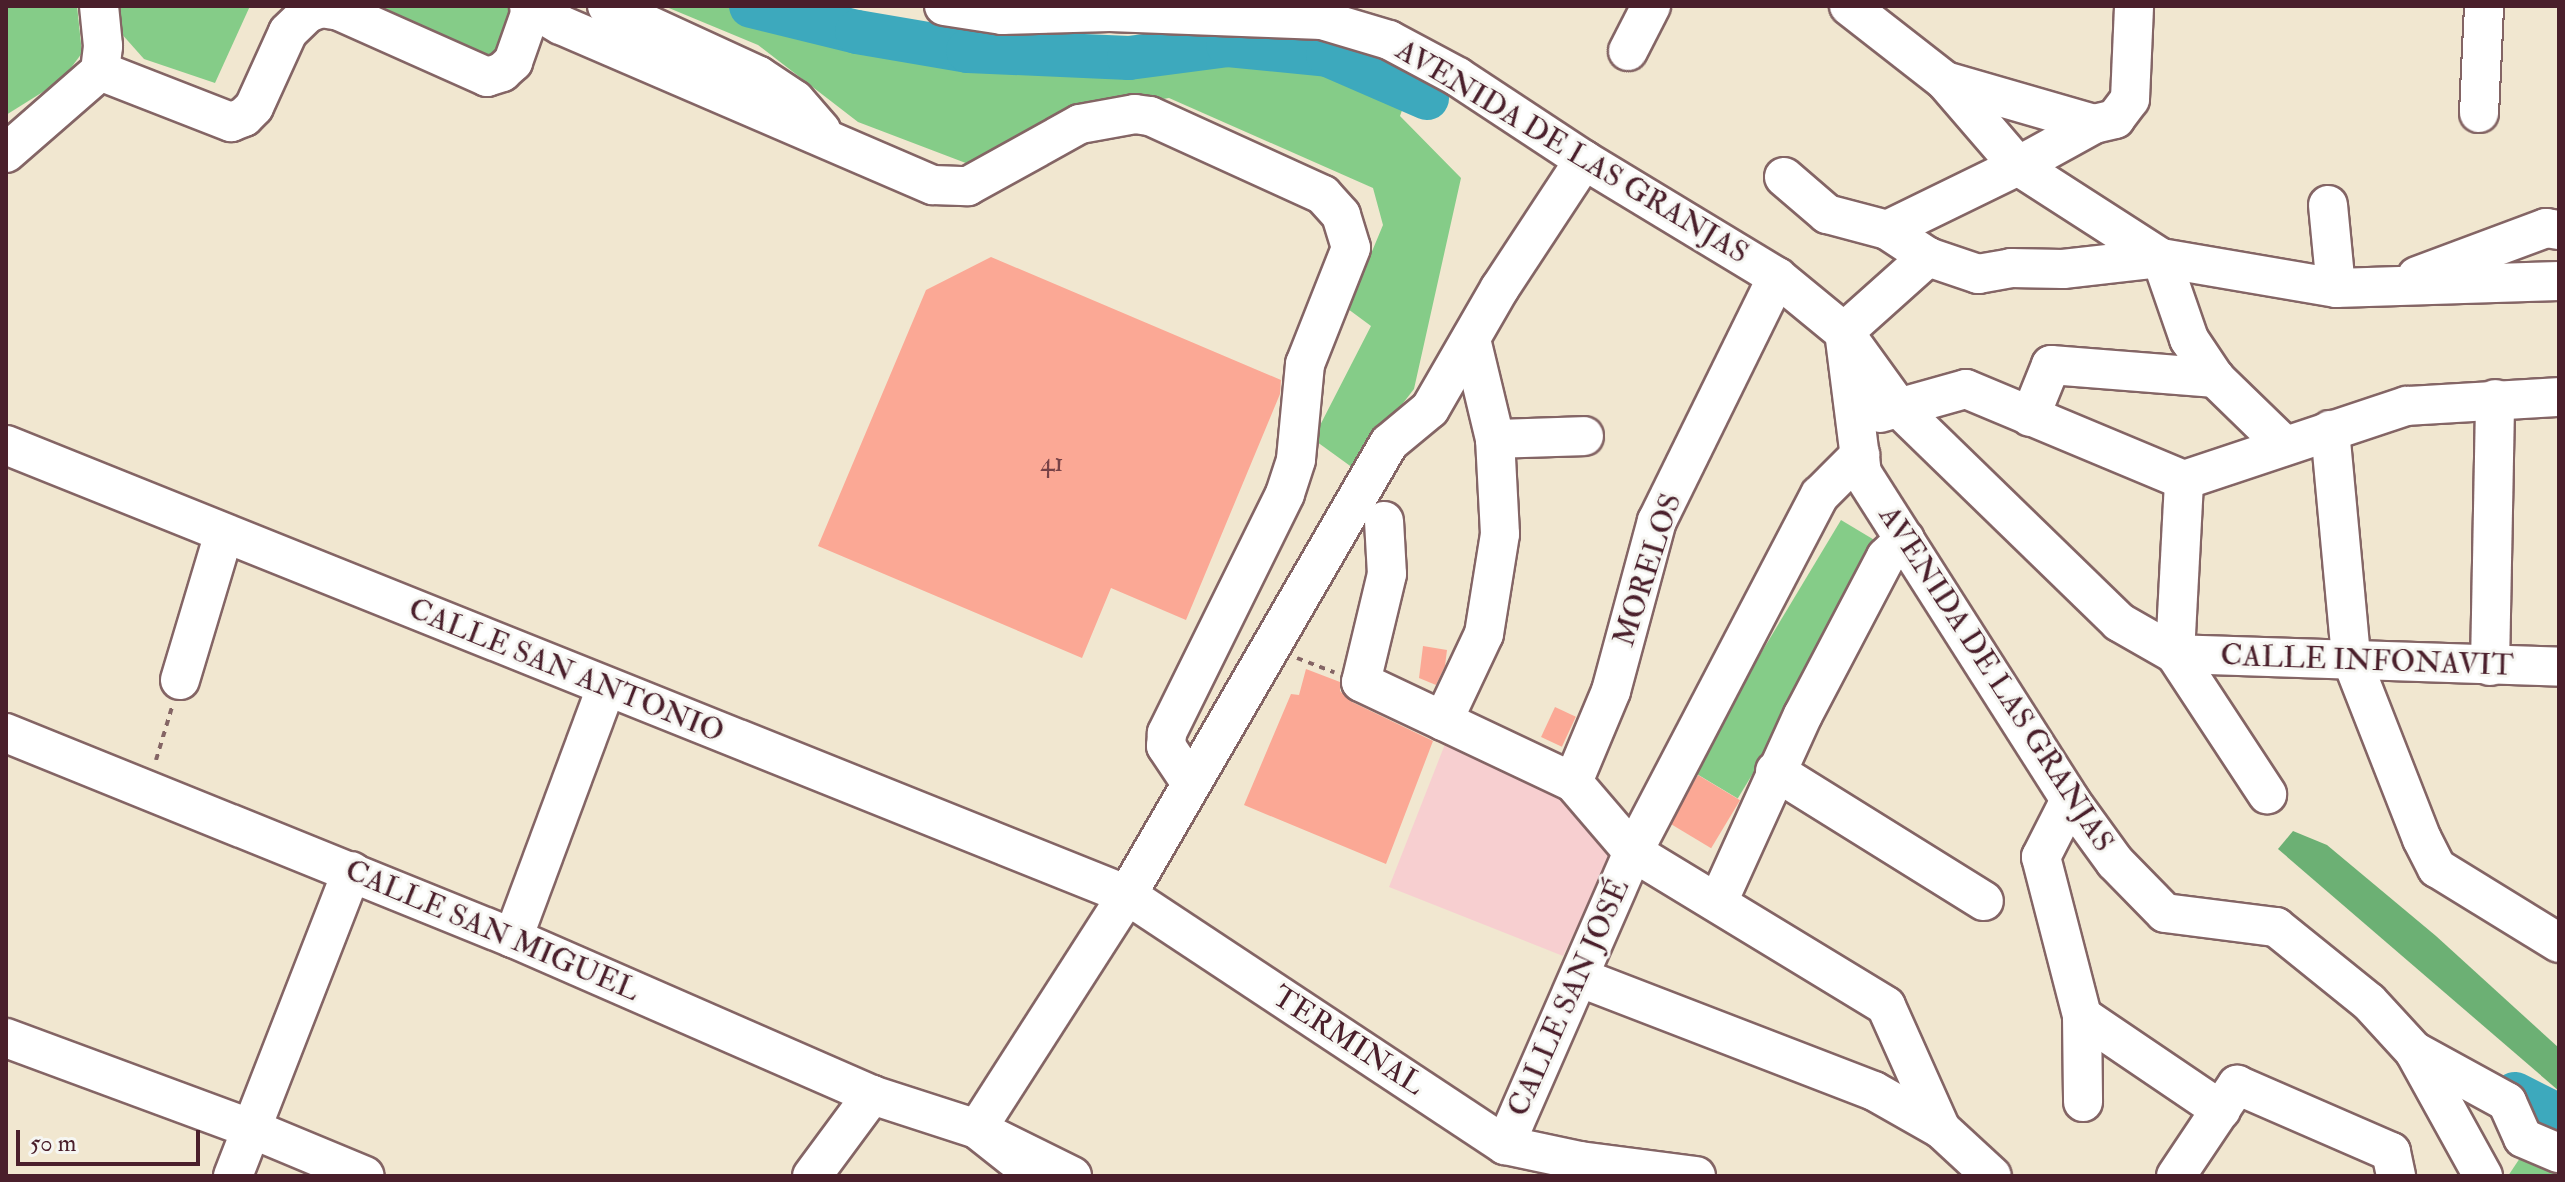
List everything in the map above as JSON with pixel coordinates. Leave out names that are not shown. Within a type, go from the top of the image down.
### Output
[{"type":"street","points":[[6,153],[100,71],[103,46],[99,6]]},
{"type":"street","points":[[607,6],[759,76],[795,100],[829,138]]},
{"type":"street","name":"AVENIDA DE LAS GRANJAS","points":[[944,6],[1002,15],[1110,9],[1322,20],[1376,36],[1458,77],[1584,160],[1777,277],[1844,332],[1898,407],[2119,622],[2175,654]]},
{"type":"street","points":[[1628,51],[1651,6]]},
{"type":"street","points":[[1849,6],[1945,81],[2018,166],[2161,258],[2189,339],[2215,378],[2284,445]]},
{"type":"street","points":[[1887,230],[2018,166],[2094,124],[2115,119],[2125,110],[2133,89],[2134,6]]},
{"type":"street","points":[[2479,113],[2484,6]]},
{"type":"street","points":[[100,71],[231,122],[244,117],[254,107],[288,32],[308,13],[321,8],[339,11],[487,77],[502,72],[513,62],[531,7],[561,25],[933,185],[968,186],[1080,124],[1135,114],[1150,116],[1323,195],[1341,215],[1351,248],[1305,364],[1296,460],[1285,494],[1167,733],[1166,746],[1190,782]]},
{"type":"street","points":[[1945,81],[2094,124]]},
{"type":"street","points":[[977,1129],[1127,895],[1389,443],[1430,409],[1584,160]]},
{"type":"street","points":[[1784,177],[1827,214],[1887,230],[1928,257],[1978,274],[2011,268],[2063,269],[2161,258],[2336,288],[2559,281]]},
{"type":"street","points":[[2328,205],[2336,288]]},
{"type":"street","points":[[2389,287],[2546,228],[2559,230]]},
{"type":"street","points":[[1844,332],[1928,257]]},
{"type":"street","name":"MORELOS","points":[[1573,782],[1611,691],[1657,521],[1777,277]]},
{"type":"street","name":"AVENIDA DE LAS GRANJAS","points":[[1844,332],[1862,473],[2070,800],[2115,862],[2165,913],[2276,927],[2369,1002],[2414,1051],[2507,1102],[2523,1138]]},
{"type":"street","points":[[1443,721],[1484,634],[1500,534],[1495,439],[1471,339]]},
{"type":"street","points":[[2030,417],[2051,365],[2215,378]]},
{"type":"street","points":[[1858,437],[1898,407],[1966,389],[2184,480],[2407,406],[2559,397]]},
{"type":"street","points":[[2490,666],[2495,399]]},
{"type":"street","points":[[2330,430],[2351,658],[2437,868],[2559,943]]},
{"type":"street","points":[[1495,439],[1584,436]]},
{"type":"street","name":"CALLE SAN JOSÉ","points":[[1505,1145],[1581,978],[1633,852],[1820,495],[1858,437]]},
{"type":"street","name":"CALLE SAN ANTONIO","points":[[6,445],[1127,895]]},
{"type":"street","points":[[2184,480],[2175,654],[2267,794]]},
{"type":"street","points":[[1384,521],[1387,574],[1361,682],[1573,782],[1633,852],[1886,1006],[1941,1129]]},
{"type":"street","points":[[180,680],[224,533]]},
{"type":"street","points":[[1718,902],[1775,771],[1886,557],[1905,539]]},
{"type":"street","name":"CALLE INFONAVIT","points":[[2175,654],[2351,658],[2558,669]]},
{"type":"street","points":[[513,938],[606,688]]},
{"type":"street","name":"CALLE SAN MIGUEL","points":[[6,733],[513,938],[872,1095],[977,1129],[1072,1176]]},
{"type":"street","points":[[1775,771],[1984,901]]},
{"type":"street","points":[[2070,800],[2041,857],[2082,1016],[2083,1102]]},
{"type":"street","points":[[233,1176],[352,871]]},
{"type":"street","name":"TERMINAL","points":[[1127,895],[1505,1145],[1579,1168],[1696,1176]]},
{"type":"street","points":[[1581,978],[1874,1091],[1941,1129],[1992,1176]]},
{"type":"street","points":[[2082,1016],[2229,1098],[2391,1152],[2396,1176]]},
{"type":"street","points":[[6,1038],[252,1129],[365,1176]]},
{"type":"street","points":[[2414,1051],[2483,1176]]},
{"type":"street","points":[[812,1176],[872,1095]]},
{"type":"street","points":[[2176,1176],[2229,1098]]},
{"type":"street","name":"CALLE SAN MIGUEL","points":[[977,1129],[1036,1176]]},
{"type":"street","points":[[2498,1176],[2523,1138],[2559,1153]]},
{"type":"path","points":[[1269,648],[1361,682]]},
{"type":"path","points":[[147,789],[180,680]]},
{"type":"shaded area","points":[[1447,739],[1563,792],[1614,851],[1563,956],[1389,887]]},
{"type":"green space","points":[[6,6],[77,6],[82,53],[62,80],[6,115]]},
{"type":"green space","points":[[117,6],[250,6],[215,83],[144,59],[120,32]]},
{"type":"green space","points":[[365,6],[522,6],[507,39],[488,59]]},
{"type":"green space","points":[[664,6],[727,6],[737,12],[857,40],[968,60],[1124,64],[1229,53],[1325,63],[1406,99],[1400,116],[1461,178],[1414,389],[1353,468],[1313,439],[1371,326],[1348,309],[1383,225],[1373,188],[1169,98],[1078,113],[971,165],[858,122],[758,45]]},
{"type":"green space","points":[[1841,520],[1888,548],[1738,799],[1691,770]]},
{"type":"green space","points":[[2293,831],[2327,845],[2436,936],[2559,1048],[2559,1091],[2278,849]]},
{"type":"green space","points":[[2528,1146],[2559,1160],[2559,1176],[2508,1176]]},
{"type":"building","points":[[991,257],[1281,380],[1280,394],[1186,620],[1111,588],[1082,658],[818,546],[926,290]]},
{"type":"building","points":[[1423,646],[1447,650],[1445,666],[1436,685],[1419,678]]},
{"type":"building","points":[[1306,669],[1340,682],[1340,691],[1352,702],[1433,741],[1386,864],[1244,805],[1291,694],[1299,695]]},
{"type":"building","points":[[1555,707],[1576,717],[1562,747],[1541,737]]},
{"type":"building","points":[[1698,775],[1740,800],[1711,848],[1669,823]]},
{"type":"waterway","points":[[751,6],[857,32],[968,51],[1129,58],[1228,45],[1328,55],[1427,98]]},
{"type":"waterway","points":[[2515,1094],[2559,1116]]}]
